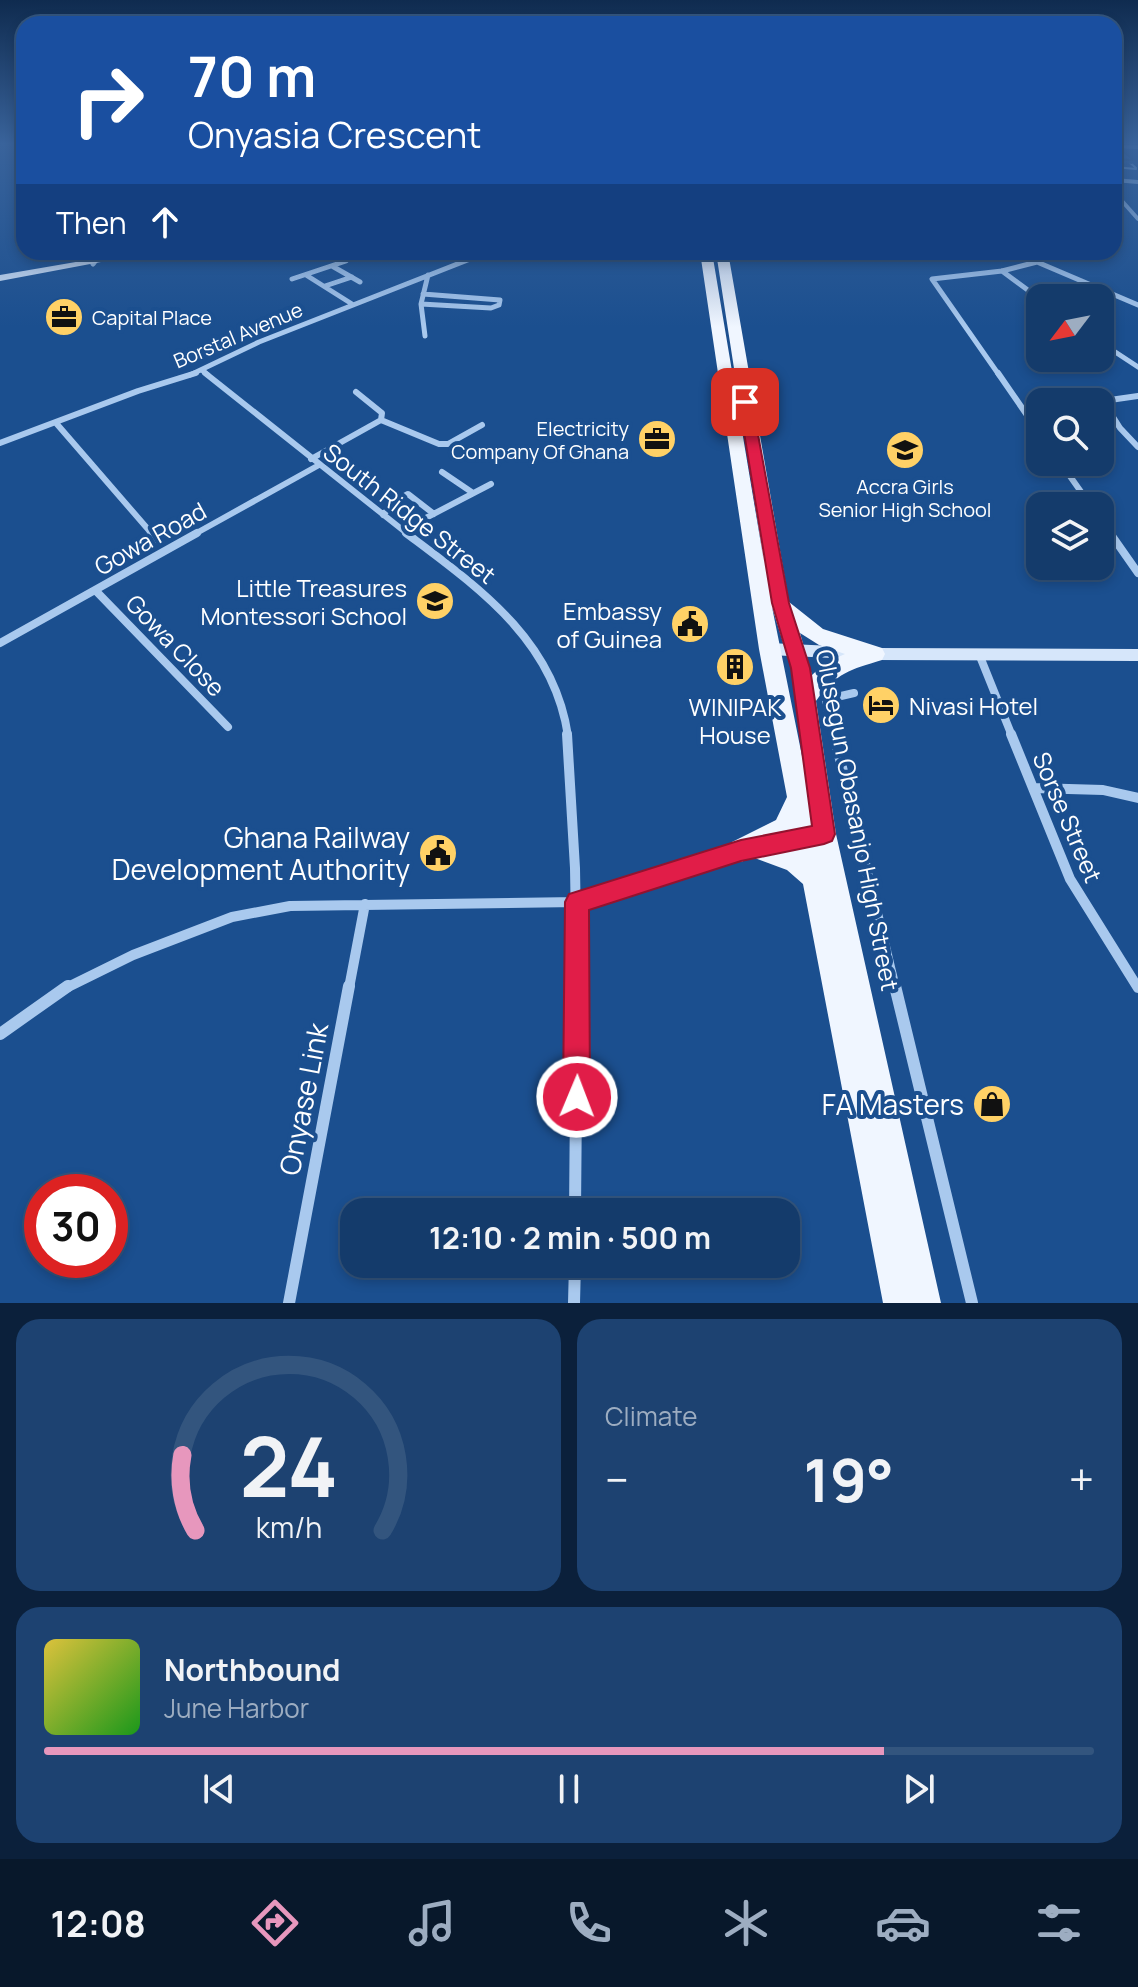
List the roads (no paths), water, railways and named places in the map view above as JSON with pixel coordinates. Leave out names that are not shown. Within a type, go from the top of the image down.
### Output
[{"type":"main road","name":"Olusegun Obasanjo High Street","points":[[707,260],[769,649],[798,789],[815,835],[924,1303]]},
{"type":"main road","name":"Olusegun Obasanjo High Street","points":[[723,260],[780,603],[801,668],[815,835],[814,877],[896,1295]]},
{"type":"main road","points":[[780,603],[809,633],[875,654]]},
{"type":"main road","points":[[804,702],[828,670],[850,659],[875,654]]},
{"type":"main road","points":[[749,849],[789,826],[795,817],[798,789]]},
{"type":"main road","points":[[749,849],[790,857],[803,864],[814,877]]},
{"type":"street","points":[[93,264],[96,260]]},
{"type":"street","points":[[0,278],[115,260]]},
{"type":"street","name":"Borstal Avenue","points":[[0,443],[138,391],[203,371],[259,342],[467,260]]},
{"type":"street","points":[[1031,260],[1138,305]]},
{"type":"street","points":[[292,279],[346,261]]},
{"type":"street","points":[[1026,414],[932,279],[1002,271],[1037,262]]},
{"type":"street","points":[[332,266],[360,282]]},
{"type":"street","points":[[1002,271],[1026,289]]},
{"type":"street","points":[[306,275],[352,304]]},
{"type":"street","points":[[425,336],[421,304],[428,275]]},
{"type":"street","points":[[325,286],[352,277]]},
{"type":"street","points":[[421,304],[499,305],[500,300],[423,294]]},
{"type":"street","points":[[1114,351],[1138,367]]},
{"type":"street","name":"South Ridge Street","points":[[203,371],[484,595],[547,668],[560,701],[569,751],[577,902],[575,1198]]},
{"type":"street","points":[[356,392],[382,413],[381,420]]},
{"type":"street","points":[[1138,396],[1103,401],[1120,428],[1138,447]]},
{"type":"street","points":[[311,459],[381,420]]},
{"type":"street","points":[[381,420],[439,444],[448,444],[482,425]]},
{"type":"street","points":[[56,423],[157,540]]},
{"type":"street","name":"Gowa Road","points":[[0,643],[319,465]]},
{"type":"street","points":[[442,472],[473,493]]},
{"type":"street","points":[[410,535],[420,521],[491,484]]},
{"type":"street","points":[[383,515],[395,501],[408,494],[434,514]]},
{"type":"street","points":[[1114,539],[1138,573]]},
{"type":"street","name":"Gowa Close","points":[[96,591],[228,727]]},
{"type":"street","points":[[769,649],[875,654],[1138,655]]},
{"type":"street","name":"Sorse Street","points":[[979,652],[1070,879],[1138,988]]},
{"type":"street","points":[[854,693],[828,699],[826,703],[972,1303]]},
{"type":"street","points":[[1034,788],[1103,790],[1138,798]]},
{"type":"street","points":[[2,1028],[74,982],[232,917],[290,906],[577,902],[749,849],[815,835]]},
{"type":"street","name":"Onyase Link","points":[[289,1303],[365,904]]},
{"type":"street","points":[[574,1303],[575,1278]]},
{"type":"place","name":"Capital Place","points":[[64,317]]},
{"type":"place","name":"Electricity Company Of Ghana","points":[[657,439]]},
{"type":"place","name":"Accra Girls Senior High School","points":[[905,450]]},
{"type":"place","name":"Little Treasures Montessori School","points":[[435,601]]},
{"type":"place","name":"Embassy of Guinea","points":[[690,624]]},
{"type":"place","name":"WINIPAK House","points":[[735,667]]},
{"type":"place","name":"Nivasi Hotel","points":[[881,705]]},
{"type":"place","name":"Ghana Railway Development Authority","points":[[438,853]]},
{"type":"place","name":"FA Masters","points":[[992,1104]]}]
